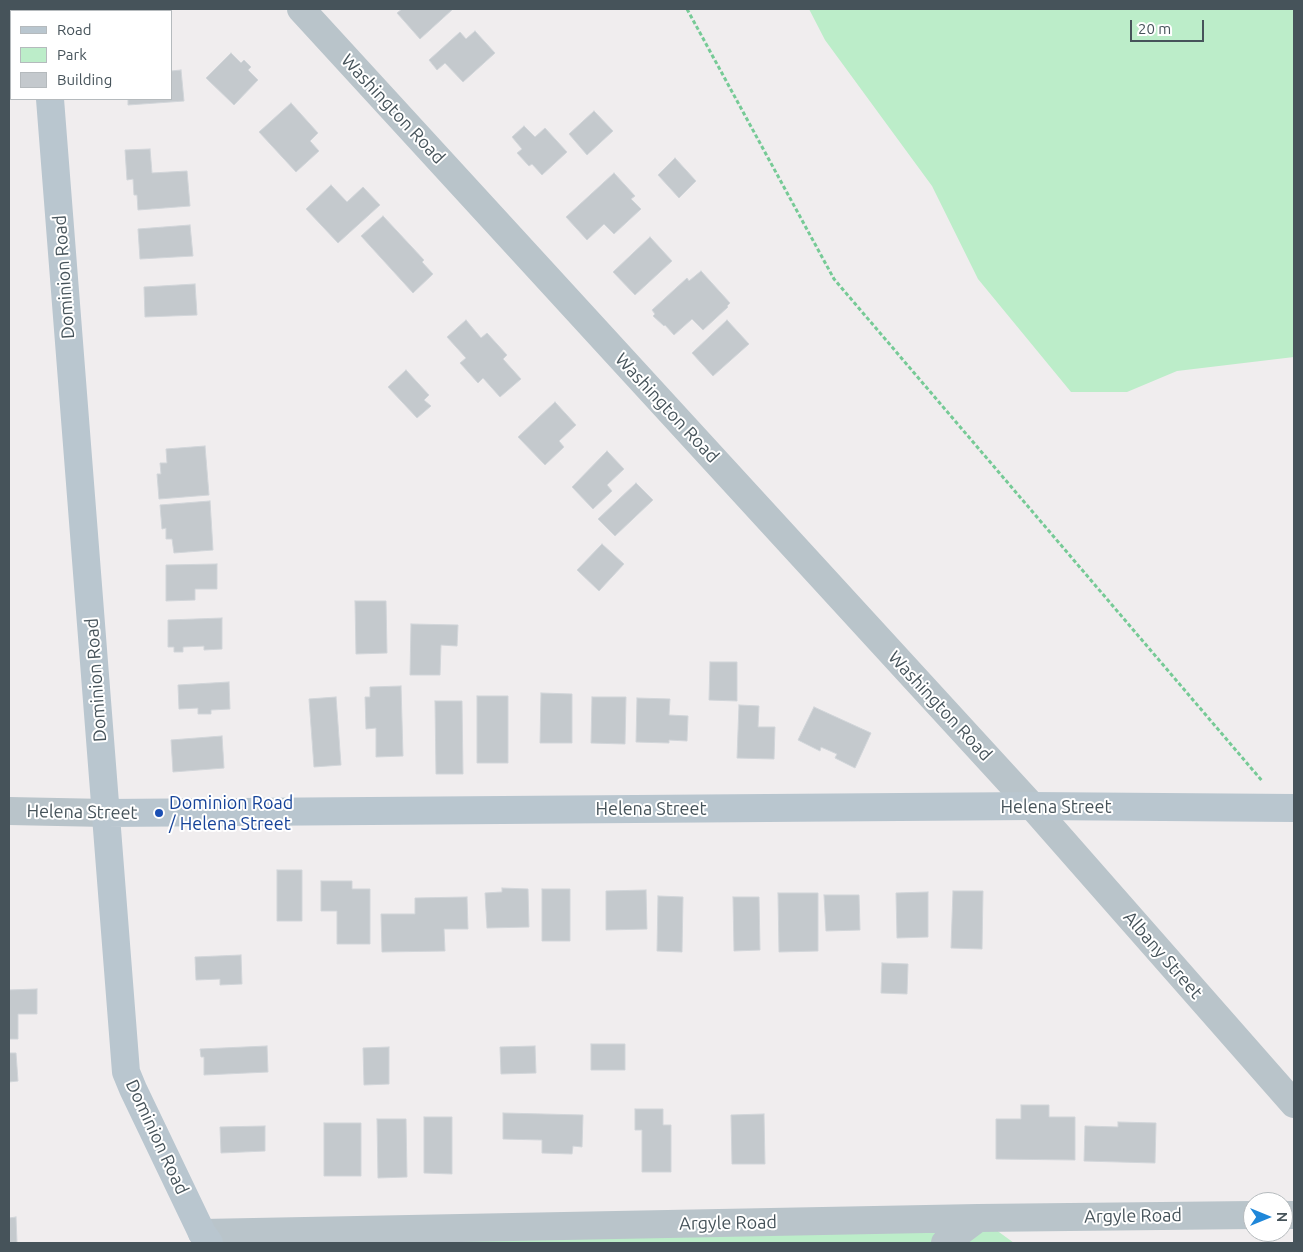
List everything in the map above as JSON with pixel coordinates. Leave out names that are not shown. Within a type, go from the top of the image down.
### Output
[{"type":"main road","name":"Dominion Road","points":[[50,100],[126,1072],[206,1238]]},
{"type":"main road","name":"Helena Street","points":[[106,813],[1032,806],[1290,808]]},
{"type":"street","name":"Washington Road","points":[[301,9],[1032,806]]},
{"type":"street","name":"Albany Street","points":[[1032,806],[1294,1104]]},
{"type":"street","name":"Helena Street","points":[[9,811],[106,813]]},
{"type":"street","name":"Argyle Road","points":[[206,1238],[978,1218],[1243,1215]]},
{"type":"street","points":[[945,1243],[978,1218]]},
{"type":"path","points":[[687,9],[834,279],[1290,808]]},
{"type":"green space","points":[[809,9],[1294,9],[1294,357],[1177,371],[1127,392],[1071,392],[978,279],[932,186],[825,40]]},
{"type":"green space","points":[[977,1216],[1014,1243],[415,1243]]},
{"type":"building","points":[[402,9],[453,9],[420,39],[397,13]]},
{"type":"building","points":[[475,31],[495,53],[463,82],[445,63],[437,70],[429,60],[460,32],[466,39]]},
{"type":"building","points":[[231,53],[241,63],[244,60],[251,67],[248,70],[258,80],[234,105],[206,78]]},
{"type":"building","points":[[181,70],[184,101],[128,105],[128,100],[172,100],[172,71]]},
{"type":"building","points":[[291,103],[318,133],[310,141],[319,151],[296,172],[259,132]]},
{"type":"building","points":[[594,111],[613,131],[587,155],[569,134]]},
{"type":"building","points":[[524,126],[535,137],[545,128],[567,152],[542,175],[532,164],[529,166],[517,153],[522,149],[512,137]]},
{"type":"building","points":[[150,149],[152,173],[187,171],[190,206],[138,210],[137,195],[134,195],[133,179],[127,180],[125,150]]},
{"type":"building","points":[[675,158],[696,181],[679,198],[658,175]]},
{"type":"building","points":[[614,173],[635,196],[631,199],[641,209],[614,234],[604,224],[587,240],[566,217]]},
{"type":"building","points":[[331,185],[347,202],[363,187],[380,205],[338,243],[306,209]]},
{"type":"building","points":[[383,216],[424,260],[422,262],[433,274],[413,293],[361,236]]},
{"type":"building","points":[[190,225],[193,256],[140,259],[138,229]]},
{"type":"building","points":[[650,237],[672,261],[635,295],[613,272]]},
{"type":"building","points":[[701,271],[730,303],[703,330],[692,319],[674,335],[653,316],[655,314],[652,310],[687,278],[689,281]]},
{"type":"building","points":[[195,284],[197,315],[145,317],[144,287]]},
{"type":"building","points":[[466,320],[481,338],[487,333],[507,355],[503,359],[521,379],[500,397],[483,378],[478,383],[460,363],[466,358],[447,337]]},
{"type":"building","points":[[727,320],[749,344],[713,376],[692,353]]},
{"type":"building","points":[[406,370],[429,395],[424,400],[431,406],[417,418],[388,387]]},
{"type":"building","points":[[555,402],[576,425],[559,441],[564,447],[545,465],[518,437]]},
{"type":"building","points":[[205,446],[209,495],[159,499],[157,474],[161,474],[160,463],[167,463],[166,449]]},
{"type":"building","points":[[607,451],[624,469],[607,485],[612,491],[593,509],[572,487]]},
{"type":"building","points":[[636,483],[653,500],[615,536],[598,519]]},
{"type":"building","points":[[210,501],[213,550],[174,553],[172,539],[166,539],[166,528],[162,529],[160,505]]},
{"type":"building","points":[[602,544],[624,564],[599,591],[577,570]]},
{"type":"building","points":[[217,564],[217,589],[195,589],[195,600],[166,601],[166,565]]},
{"type":"building","points":[[355,601],[386,601],[387,653],[356,654]]},
{"type":"building","points":[[222,618],[222,649],[204,650],[204,646],[183,647],[183,652],[174,652],[174,647],[168,647],[168,620]]},
{"type":"building","points":[[411,624],[458,625],[457,646],[441,645],[440,675],[410,675]]},
{"type":"building","points":[[710,662],[737,662],[737,701],[709,700]]},
{"type":"building","points":[[229,682],[230,709],[211,710],[211,714],[198,714],[198,708],[179,709],[178,685]]},
{"type":"building","points":[[401,686],[403,756],[376,757],[376,728],[366,729],[365,697],[370,697],[370,687]]},
{"type":"building","points":[[541,693],[572,694],[572,743],[540,743]]},
{"type":"building","points":[[477,696],[508,696],[508,763],[477,763]]},
{"type":"building","points":[[336,697],[341,765],[314,767],[309,699]]},
{"type":"building","points":[[592,697],[626,697],[625,744],[591,743]]},
{"type":"building","points":[[637,698],[670,699],[669,715],[688,716],[687,741],[669,740],[669,743],[636,742]]},
{"type":"building","points":[[435,701],[462,701],[463,774],[436,774]]},
{"type":"building","points":[[739,705],[759,706],[758,727],[775,727],[774,759],[737,758]]},
{"type":"building","points":[[814,707],[871,733],[855,768],[835,758],[837,754],[821,747],[820,751],[798,740]]},
{"type":"building","points":[[222,736],[224,768],[173,772],[171,740]]},
{"type":"building","points":[[277,870],[302,870],[302,921],[277,921]]},
{"type":"building","points":[[321,881],[352,881],[352,889],[370,889],[370,944],[337,944],[337,911],[321,911]]},
{"type":"building","points":[[502,888],[528,889],[529,927],[487,928],[485,893],[502,892]]},
{"type":"building","points":[[542,889],[570,889],[570,941],[542,941]]},
{"type":"building","points":[[646,890],[647,929],[606,930],[606,891]]},
{"type":"building","points":[[953,891],[983,891],[982,949],[951,948]]},
{"type":"building","points":[[928,892],[928,937],[897,938],[896,893]]},
{"type":"building","points":[[778,893],[818,893],[818,951],[779,952]]},
{"type":"building","points":[[824,895],[859,895],[860,930],[826,931]]},
{"type":"building","points":[[658,896],[683,897],[682,952],[657,951]]},
{"type":"building","points":[[467,897],[468,929],[444,929],[445,951],[382,952],[381,914],[415,914],[415,898]]},
{"type":"building","points":[[733,897],[759,897],[760,950],[734,951]]},
{"type":"building","points":[[241,955],[242,984],[220,985],[220,979],[196,980],[195,957]]},
{"type":"building","points":[[882,963],[908,964],[907,994],[881,993]]},
{"type":"building","points":[[37,989],[37,1014],[18,1014],[18,1039],[9,1039],[9,990]]},
{"type":"building","points":[[591,1044],[625,1044],[625,1070],[591,1070]]},
{"type":"building","points":[[267,1046],[268,1072],[204,1075],[204,1057],[201,1057],[200,1049]]},
{"type":"building","points":[[535,1046],[536,1073],[501,1074],[500,1047]]},
{"type":"building","points":[[389,1047],[389,1084],[364,1085],[363,1048]]},
{"type":"building","points":[[9,1053],[16,1053],[18,1081],[9,1082]]},
{"type":"building","points":[[1021,1105],[1049,1105],[1049,1117],[1075,1117],[1075,1160],[996,1159],[996,1119],[1021,1119]]},
{"type":"building","points":[[635,1109],[663,1109],[663,1125],[671,1125],[671,1172],[642,1172],[642,1130],[635,1130]]},
{"type":"building","points":[[503,1113],[583,1115],[582,1147],[573,1146],[572,1154],[542,1153],[542,1140],[503,1139]]},
{"type":"building","points":[[764,1114],[765,1164],[732,1164],[731,1115]]},
{"type":"building","points":[[424,1117],[452,1117],[452,1174],[424,1173]]},
{"type":"building","points":[[377,1119],[406,1119],[407,1177],[378,1178]]},
{"type":"building","points":[[1118,1122],[1156,1123],[1155,1163],[1084,1161],[1085,1126],[1118,1127]]},
{"type":"building","points":[[324,1123],[361,1123],[361,1176],[324,1176]]},
{"type":"building","points":[[265,1126],[265,1151],[221,1153],[220,1127]]},
{"type":"building","points":[[16,1217],[17,1243],[9,1243],[9,1218]]},
{"type":"place","name":"Dominion Road / Helena Street","points":[[159,813]]}]
